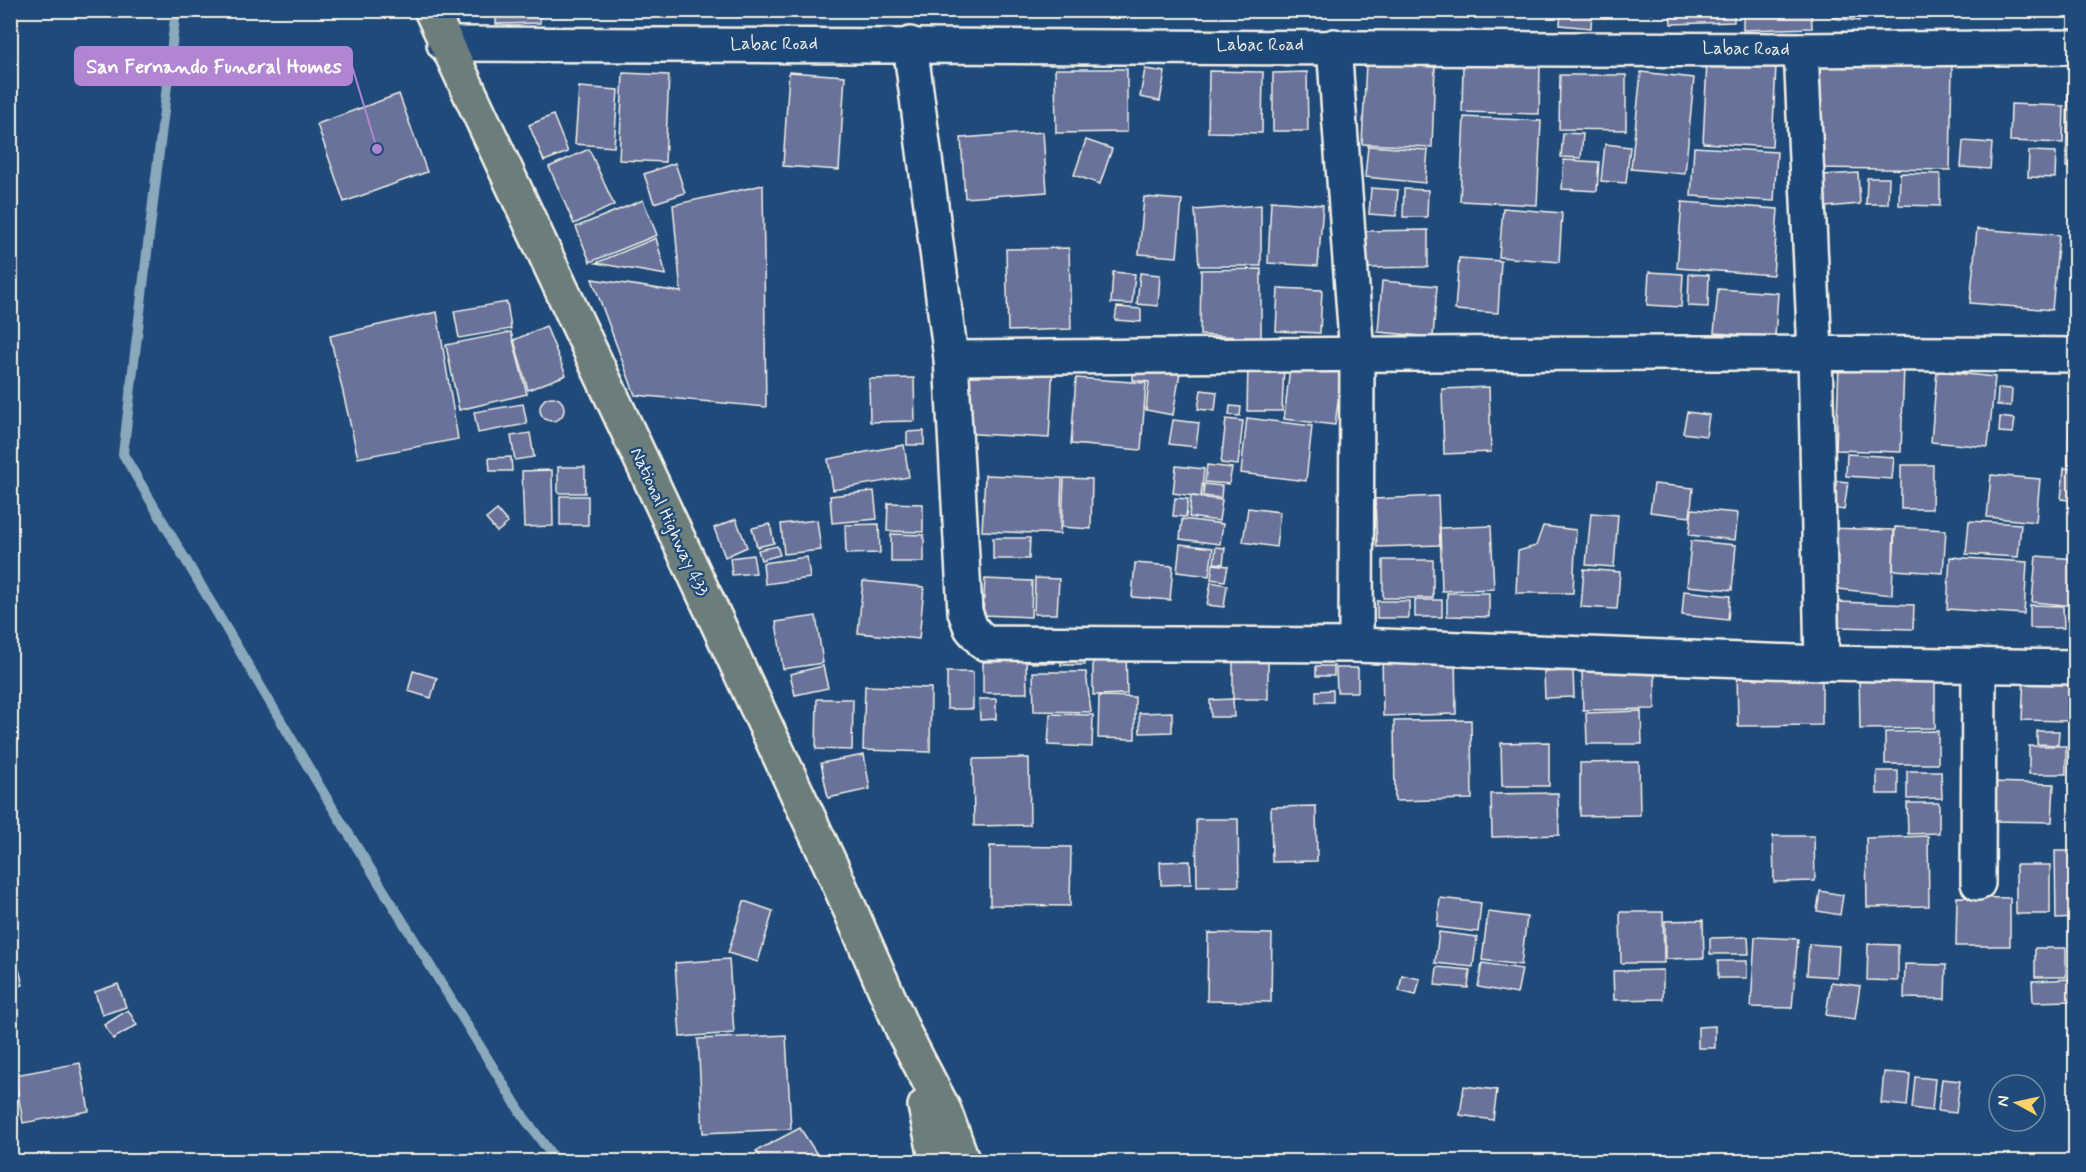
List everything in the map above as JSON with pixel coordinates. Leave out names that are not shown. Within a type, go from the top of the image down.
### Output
[{"type":"main road","name":"National Highway 433","points":[[431,10],[444,44],[832,868],[905,1035],[944,1110],[963,1161]]},
{"type":"main road","name":"National Highway 433","points":[[905,1035],[928,1117],[936,1161]]},
{"type":"street","name":"Labac Road","points":[[444,44],[910,44],[1801,50],[2076,47]]},
{"type":"street","points":[[910,44],[951,358],[965,612],[971,628],[984,643],[1356,645],[1822,663],[2076,667]]},
{"type":"street","points":[[1334,46],[1357,354],[1356,645]]},
{"type":"street","points":[[1801,50],[1815,352],[1822,663]]},
{"type":"street","points":[[951,358],[1815,352],[2076,355]]},
{"type":"street","points":[[1978,883],[1979,665]]},
{"type":"building","points":[[496,10],[540,10],[540,23],[496,24]]},
{"type":"building","points":[[691,10],[749,10],[749,17],[691,12]]},
{"type":"building","points":[[1094,10],[1137,10],[1136,15]]},
{"type":"building","points":[[1385,10],[1468,10],[1468,16],[1385,16]]},
{"type":"building","points":[[1561,10],[1592,10],[1591,28],[1560,25]]},
{"type":"building","points":[[1625,10],[1667,10],[1667,13],[1625,13]]},
{"type":"building","points":[[1670,10],[1734,10],[1734,22],[1671,24]]},
{"type":"building","points":[[1743,10],[1811,10],[1812,28],[1743,30]]},
{"type":"building","points":[[1833,10],[1860,10],[1859,21],[1832,18]]},
{"type":"building","points":[[1707,62],[1776,65],[1772,147],[1703,143]]},
{"type":"building","points":[[1366,63],[1435,67],[1432,147],[1362,144]]},
{"type":"building","points":[[1463,64],[1540,66],[1539,114],[1462,112]]},
{"type":"building","points":[[1819,64],[1952,66],[1950,170],[1817,168]]},
{"type":"building","points":[[1055,69],[1127,69],[1127,132],[1056,133]]},
{"type":"building","points":[[1145,69],[1165,72],[1160,101],[1140,97]]},
{"type":"building","points":[[1209,71],[1263,72],[1262,133],[1208,132]]},
{"type":"building","points":[[789,72],[845,76],[839,170],[783,166]]},
{"type":"building","points":[[1307,72],[1308,131],[1273,131],[1273,73]]},
{"type":"building","points":[[1641,72],[1694,78],[1685,174],[1631,169]]},
{"type":"building","points":[[623,73],[669,75],[665,162],[619,160]]},
{"type":"building","points":[[1560,75],[1626,75],[1626,130],[1559,129]]},
{"type":"building","points":[[579,87],[618,90],[614,147],[575,144]]},
{"type":"building","points":[[2068,89],[2076,89],[2076,167],[2066,167]]},
{"type":"building","points":[[399,94],[427,172],[344,202],[317,124]]},
{"type":"building","points":[[2011,104],[2064,106],[2063,143],[2010,141]]},
{"type":"building","points":[[553,115],[568,152],[544,161],[529,125]]},
{"type":"building","points":[[1464,117],[1541,121],[1537,205],[1460,201]]},
{"type":"building","points":[[1043,132],[1047,192],[965,198],[961,138]]},
{"type":"building","points":[[1563,133],[1583,134],[1581,158],[1561,157]]},
{"type":"building","points":[[1086,140],[1112,149],[1100,184],[1074,175]]},
{"type":"building","points":[[1963,141],[1992,143],[1990,169],[1961,167]]},
{"type":"building","points":[[1605,144],[1630,147],[1626,183],[1601,181]]},
{"type":"building","points":[[1368,146],[1428,150],[1425,183],[1365,177]]},
{"type":"building","points":[[1694,147],[1777,152],[1774,201],[1691,196]]},
{"type":"building","points":[[589,149],[614,205],[574,224],[549,167]]},
{"type":"building","points":[[2029,151],[2056,152],[2055,178],[2028,177]]},
{"type":"building","points":[[1564,160],[1599,162],[1597,191],[1562,189]]},
{"type":"building","points":[[675,163],[685,193],[654,203],[644,174]]},
{"type":"building","points":[[1858,173],[1860,204],[1826,207],[1824,175]]},
{"type":"building","points":[[1900,173],[1940,174],[1940,206],[1899,205]]},
{"type":"building","points":[[1867,178],[1889,178],[1888,204],[1866,204]]},
{"type":"building","points":[[763,185],[766,407],[635,395],[592,279],[681,292],[673,205]]},
{"type":"building","points":[[1371,188],[1398,190],[1396,216],[1369,214]]},
{"type":"building","points":[[1404,189],[1428,190],[1427,217],[1403,217]]},
{"type":"building","points":[[1144,197],[1182,200],[1177,257],[1139,254]]},
{"type":"building","points":[[643,200],[657,235],[590,262],[576,227]]},
{"type":"building","points":[[1271,201],[1323,205],[1318,266],[1268,263]]},
{"type":"building","points":[[1682,202],[1778,209],[1773,275],[1677,268]]},
{"type":"building","points":[[1261,205],[1261,266],[1199,266],[1195,210]]},
{"type":"building","points":[[1503,208],[1562,213],[1559,262],[1499,257]]},
{"type":"building","points":[[1977,229],[2059,235],[2052,310],[1970,303]]},
{"type":"building","points":[[1428,230],[1428,267],[1365,268],[1365,231]]},
{"type":"building","points":[[656,238],[666,275],[596,263]]},
{"type":"building","points":[[1069,248],[1071,329],[1008,331],[1006,249]]},
{"type":"building","points":[[1459,258],[1501,261],[1498,313],[1455,310]]},
{"type":"building","points":[[1261,269],[1261,338],[1200,335],[1201,270]]},
{"type":"building","points":[[1113,272],[1135,274],[1132,304],[1111,303]]},
{"type":"building","points":[[1649,272],[1683,274],[1681,307],[1647,305]]},
{"type":"building","points":[[1140,273],[1160,275],[1158,306],[1137,304]]},
{"type":"building","points":[[1689,274],[1709,275],[1708,307],[1688,306]]},
{"type":"building","points":[[1382,281],[1437,286],[1433,337],[1378,332]]},
{"type":"building","points":[[1278,288],[1322,290],[1320,333],[1276,331]]},
{"type":"building","points":[[1718,289],[1778,293],[1775,337],[1714,333]]},
{"type":"building","points":[[507,302],[511,329],[459,338],[454,311]]},
{"type":"building","points":[[1117,307],[1141,309],[1141,322],[1115,320]]},
{"type":"building","points":[[437,312],[458,439],[358,458],[330,336]]},
{"type":"building","points":[[546,326],[566,375],[528,390],[514,340]]},
{"type":"building","points":[[511,332],[527,394],[459,410],[446,345]]},
{"type":"building","points":[[1134,358],[1181,366],[1173,415],[1146,410],[1149,382],[1133,380]]},
{"type":"building","points":[[1291,358],[1343,364],[1335,425],[1284,419]]},
{"type":"building","points":[[963,360],[1053,365],[1049,438],[959,433]]},
{"type":"building","points":[[1248,363],[1284,364],[1282,411],[1247,411]]},
{"type":"building","points":[[1839,364],[1904,366],[1901,452],[1836,450]]},
{"type":"building","points":[[1937,371],[1995,377],[1988,447],[1931,442]]},
{"type":"building","points":[[914,378],[915,421],[870,422],[869,379]]},
{"type":"building","points":[[1076,378],[1146,383],[1141,450],[1071,444]]},
{"type":"building","points":[[2070,385],[2076,385],[2076,465],[2068,465]]},
{"type":"building","points":[[1489,387],[1491,452],[1444,454],[1442,389]]},
{"type":"building","points":[[1998,388],[2012,389],[2011,406],[1997,405]]},
{"type":"building","points":[[1201,390],[1217,392],[1215,411],[1198,409]]},
{"type":"building","points":[[552,397],[561,400],[564,409],[561,418],[552,421],[543,418],[540,409],[543,400]]},
{"type":"building","points":[[523,404],[527,424],[478,433],[474,412]]},
{"type":"building","points":[[1230,406],[1241,407],[1240,416],[1229,415]]},
{"type":"building","points":[[1687,412],[1709,415],[1706,436],[1683,433]]},
{"type":"building","points":[[2000,417],[2015,419],[2013,433],[1999,432]]},
{"type":"building","points":[[1247,418],[1312,426],[1306,481],[1241,473]]},
{"type":"building","points":[[1226,419],[1243,421],[1238,465],[1221,463]]},
{"type":"building","points":[[1173,420],[1199,423],[1196,447],[1169,444]]},
{"type":"building","points":[[924,431],[924,445],[907,445],[907,432]]},
{"type":"building","points":[[530,433],[534,457],[515,460],[511,436]]},
{"type":"building","points":[[904,445],[909,477],[833,490],[828,459]]},
{"type":"building","points":[[1847,454],[1894,457],[1892,479],[1846,476]]},
{"type":"building","points":[[511,457],[512,471],[490,471],[489,458]]},
{"type":"building","points":[[1207,465],[1232,468],[1229,484],[1205,482]]},
{"type":"building","points":[[1901,465],[1933,465],[1932,509],[1901,509]]},
{"type":"building","points":[[1176,466],[1204,469],[1201,497],[1173,493]]},
{"type":"building","points":[[558,467],[585,467],[585,493],[558,493]]},
{"type":"building","points":[[2064,468],[2076,469],[2076,501],[2061,499]]},
{"type":"building","points":[[552,470],[553,526],[524,527],[522,471]]},
{"type":"building","points":[[985,475],[1062,478],[1060,534],[982,531]]},
{"type":"building","points":[[1991,475],[2040,479],[2036,522],[1987,517]]},
{"type":"building","points":[[1064,478],[1092,479],[1091,529],[1062,527]]},
{"type":"building","points":[[1829,480],[1848,482],[1844,510],[1825,507]]},
{"type":"building","points":[[1204,484],[1222,486],[1221,498],[1203,496]]},
{"type":"building","points":[[1654,484],[1693,488],[1690,517],[1650,512]]},
{"type":"building","points":[[874,491],[877,519],[832,523],[830,496]]},
{"type":"building","points":[[560,496],[588,496],[588,525],[560,525]]},
{"type":"building","points":[[1191,496],[1222,500],[1219,521],[1189,517]]},
{"type":"building","points":[[1438,496],[1440,545],[1377,547],[1375,499]]},
{"type":"building","points":[[1175,498],[1188,499],[1186,517],[1173,516]]},
{"type":"building","points":[[888,503],[923,504],[923,532],[887,531]]},
{"type":"building","points":[[1248,508],[1280,512],[1276,547],[1243,542]]},
{"type":"building","points":[[1692,509],[1738,513],[1735,540],[1689,535]]},
{"type":"building","points":[[497,510],[508,523],[497,532],[486,519]]},
{"type":"building","points":[[1591,513],[1618,515],[1614,567],[1586,565]]},
{"type":"building","points":[[736,519],[747,547],[725,557],[714,528]]},
{"type":"building","points":[[1182,519],[1223,524],[1220,544],[1180,539]]},
{"type":"building","points":[[817,520],[821,550],[784,554],[781,524]]},
{"type":"building","points":[[1969,521],[2021,524],[2018,557],[1966,554]]},
{"type":"building","points":[[770,524],[774,543],[757,547],[752,528]]},
{"type":"building","points":[[879,524],[880,553],[846,554],[845,525]]},
{"type":"building","points":[[1491,526],[1494,589],[1442,591],[1440,528]]},
{"type":"building","points":[[1543,526],[1576,530],[1573,593],[1516,593],[1518,551],[1536,546]]},
{"type":"building","points":[[1895,527],[1946,530],[1943,573],[1893,570]]},
{"type":"building","points":[[1827,528],[1894,530],[1892,595],[1830,588]]},
{"type":"building","points":[[891,534],[924,535],[924,562],[891,562]]},
{"type":"building","points":[[993,538],[1030,538],[1029,559],[993,559]]},
{"type":"building","points":[[1691,541],[1736,545],[1732,590],[1687,586]]},
{"type":"building","points":[[1180,544],[1213,548],[1209,576],[1177,572]]},
{"type":"building","points":[[777,546],[780,555],[761,560],[758,550]]},
{"type":"building","points":[[1216,547],[1225,548],[1223,564],[1214,563]]},
{"type":"building","points":[[753,555],[756,573],[732,575],[730,558]]},
{"type":"building","points":[[2036,556],[2076,559],[2076,606],[2032,602]]},
{"type":"building","points":[[807,557],[810,578],[765,584],[763,563]]},
{"type":"building","points":[[1950,557],[2027,562],[2024,614],[1947,609]]},
{"type":"building","points":[[1383,560],[1433,560],[1433,598],[1383,598]]},
{"type":"building","points":[[1135,563],[1173,566],[1170,600],[1132,597]]},
{"type":"building","points":[[1213,564],[1228,566],[1225,581],[1211,579]]},
{"type":"building","points":[[1584,569],[1620,572],[1617,609],[1581,607]]},
{"type":"building","points":[[1035,578],[1059,579],[1057,614],[1034,614]]},
{"type":"building","points":[[985,579],[1032,581],[1031,617],[983,615]]},
{"type":"building","points":[[863,581],[924,587],[919,639],[858,633]]},
{"type":"building","points":[[1211,582],[1227,585],[1224,607],[1207,605]]},
{"type":"building","points":[[1684,591],[1730,596],[1728,620],[1682,615]]},
{"type":"building","points":[[1447,593],[1489,593],[1489,617],[1447,616]]},
{"type":"building","points":[[1415,600],[1442,600],[1442,617],[1415,617]]},
{"type":"building","points":[[1377,601],[1409,601],[1409,618],[1377,618]]},
{"type":"building","points":[[1839,602],[1914,605],[1913,629],[1839,627]]},
{"type":"building","points":[[2030,605],[2063,606],[2064,628],[2030,628]]},
{"type":"building","points":[[816,616],[823,663],[783,669],[776,622]]},
{"type":"building","points":[[1061,645],[1084,645],[1085,665],[1061,665]]},
{"type":"building","points":[[1032,646],[1055,646],[1055,663],[1032,663]]},
{"type":"building","points":[[1093,651],[1126,651],[1127,694],[1093,695]]},
{"type":"building","points":[[1455,652],[1456,714],[1383,716],[1382,653]]},
{"type":"building","points":[[1233,660],[1268,660],[1268,699],[1233,699]]},
{"type":"building","points":[[1026,661],[1027,693],[983,693],[983,662]]},
{"type":"building","points":[[823,666],[828,688],[795,695],[790,674]]},
{"type":"building","points":[[1316,666],[1334,666],[1334,676],[1316,676]]},
{"type":"building","points":[[1336,668],[1358,668],[1358,692],[1337,692]]},
{"type":"building","points":[[1822,668],[1822,725],[1738,726],[1737,669]]},
{"type":"building","points":[[1655,670],[1655,709],[1583,710],[1582,671]]},
{"type":"building","points":[[1935,670],[1935,728],[1860,729],[1859,671]]},
{"type":"building","points":[[413,671],[437,678],[431,698],[408,691]]},
{"type":"building","points":[[1573,671],[1574,697],[1545,698],[1544,672]]},
{"type":"building","points":[[947,672],[973,672],[973,709],[947,709]]},
{"type":"building","points":[[1033,672],[1086,672],[1091,712],[1034,711]]},
{"type":"building","points":[[2024,673],[2070,675],[2067,721],[2022,720]]},
{"type":"building","points":[[865,686],[931,688],[930,752],[863,750]]},
{"type":"building","points":[[1333,690],[1333,702],[1316,702],[1316,691]]},
{"type":"building","points":[[1099,696],[1135,697],[1135,739],[1098,738]]},
{"type":"building","points":[[817,699],[853,699],[852,750],[816,749]]},
{"type":"building","points":[[979,699],[996,699],[996,719],[980,720]]},
{"type":"building","points":[[1233,699],[1234,717],[1211,717],[1210,700]]},
{"type":"building","points":[[1641,711],[1642,744],[1587,744],[1586,713]]},
{"type":"building","points":[[1172,712],[1172,732],[1140,733],[1139,713]]},
{"type":"building","points":[[1050,714],[1093,715],[1092,747],[1048,745]]},
{"type":"building","points":[[1471,720],[1472,799],[1395,801],[1394,721]]},
{"type":"building","points":[[1938,731],[1938,764],[1885,764],[1885,732]]},
{"type":"building","points":[[2037,731],[2059,731],[2058,745],[2037,744]]},
{"type":"building","points":[[1549,742],[1549,786],[1502,786],[1501,743]]},
{"type":"building","points":[[2029,746],[2066,746],[2066,774],[2029,774]]},
{"type":"building","points":[[864,755],[870,789],[828,798],[821,763]]},
{"type":"building","points":[[1029,758],[1030,825],[974,826],[973,759]]},
{"type":"building","points":[[1639,762],[1640,815],[1580,816],[1580,763]]},
{"type":"building","points":[[1877,771],[1898,771],[1898,794],[1877,794]]},
{"type":"building","points":[[1907,771],[1941,771],[1942,798],[1907,799]]},
{"type":"building","points":[[1990,782],[2054,784],[2052,822],[1989,821]]},
{"type":"building","points":[[1558,793],[1559,835],[1492,837],[1491,794]]},
{"type":"building","points":[[1907,803],[1939,803],[1939,833],[1908,834]]},
{"type":"building","points":[[1316,806],[1317,861],[1272,862],[1271,807]]},
{"type":"building","points":[[1196,819],[1238,819],[1239,886],[1197,887]]},
{"type":"building","points":[[1773,836],[1814,836],[1815,881],[1774,882]]},
{"type":"building","points":[[1928,836],[1929,906],[1867,907],[1866,838]]},
{"type":"building","points":[[990,846],[1071,847],[1070,906],[990,905]]},
{"type":"building","points":[[2055,851],[2076,851],[2076,918],[2056,919]]},
{"type":"building","points":[[1190,861],[1191,884],[1161,885],[1160,862]]},
{"type":"building","points":[[2016,865],[2050,865],[2050,914],[2016,914]]},
{"type":"building","points":[[1820,891],[1843,895],[1840,915],[1817,911]]},
{"type":"building","points":[[1957,897],[2010,898],[2010,946],[1956,946]]},
{"type":"building","points":[[1440,898],[1481,903],[1478,932],[1437,927]]},
{"type":"building","points":[[744,901],[773,911],[758,962],[728,953]]},
{"type":"building","points":[[1488,912],[1527,917],[1521,965],[1482,960]]},
{"type":"building","points":[[1620,912],[1663,912],[1664,963],[1621,963]]},
{"type":"building","points":[[1703,920],[1704,958],[1665,959],[1665,921]]},
{"type":"building","points":[[1439,932],[1477,937],[1473,967],[1435,963]]},
{"type":"building","points":[[1208,933],[1272,934],[1271,1002],[1207,1001]]},
{"type":"building","points":[[10,934],[23,985],[10,988]]},
{"type":"building","points":[[1748,937],[1749,954],[1710,954],[1710,938]]},
{"type":"building","points":[[1755,937],[1798,939],[1792,1008],[1751,1007]]},
{"type":"building","points":[[1809,944],[1839,946],[1837,977],[1807,975]]},
{"type":"building","points":[[1868,944],[1898,945],[1898,981],[1867,980]]},
{"type":"building","points":[[2035,948],[2066,948],[2066,977],[2035,977]]},
{"type":"building","points":[[729,959],[734,1033],[680,1037],[675,963]]},
{"type":"building","points":[[1718,961],[1747,961],[1747,978],[1718,978]]},
{"type":"building","points":[[1482,963],[1522,969],[1517,994],[1478,987]]},
{"type":"building","points":[[1905,964],[1946,965],[1945,999],[1904,998]]},
{"type":"building","points":[[1437,967],[1470,970],[1468,988],[1435,985]]},
{"type":"building","points":[[1663,970],[1663,999],[1614,1000],[1613,971]]},
{"type":"building","points":[[1402,975],[1420,979],[1416,995],[1399,991]]},
{"type":"building","points":[[2071,979],[2072,1001],[2033,1002],[2032,981]]},
{"type":"building","points":[[1831,982],[1860,986],[1855,1019],[1826,1015]]},
{"type":"building","points":[[118,984],[126,1007],[102,1015],[95,992]]},
{"type":"building","points":[[128,1010],[137,1025],[113,1039],[104,1025]]},
{"type":"building","points":[[1715,1026],[1715,1048],[1698,1048],[1698,1027]]},
{"type":"building","points":[[786,1035],[791,1129],[703,1133],[698,1039]]},
{"type":"building","points":[[80,1063],[89,1111],[23,1123],[15,1075]]},
{"type":"building","points":[[1884,1072],[1910,1074],[1907,1106],[1881,1103]]},
{"type":"building","points":[[1915,1077],[1935,1079],[1932,1111],[1912,1108]]},
{"type":"building","points":[[1942,1079],[1960,1081],[1956,1113],[1938,1111]]},
{"type":"building","points":[[1464,1086],[1497,1090],[1493,1120],[1460,1115]]},
{"type":"building","points":[[800,1128],[822,1162],[764,1162],[756,1151]]},
{"type":"waterway","points":[[176,10],[123,454],[326,797],[523,1116],[557,1162]]},
{"type":"place","name":"San Fernando Funeral Homes","points":[[377,149]]}]
